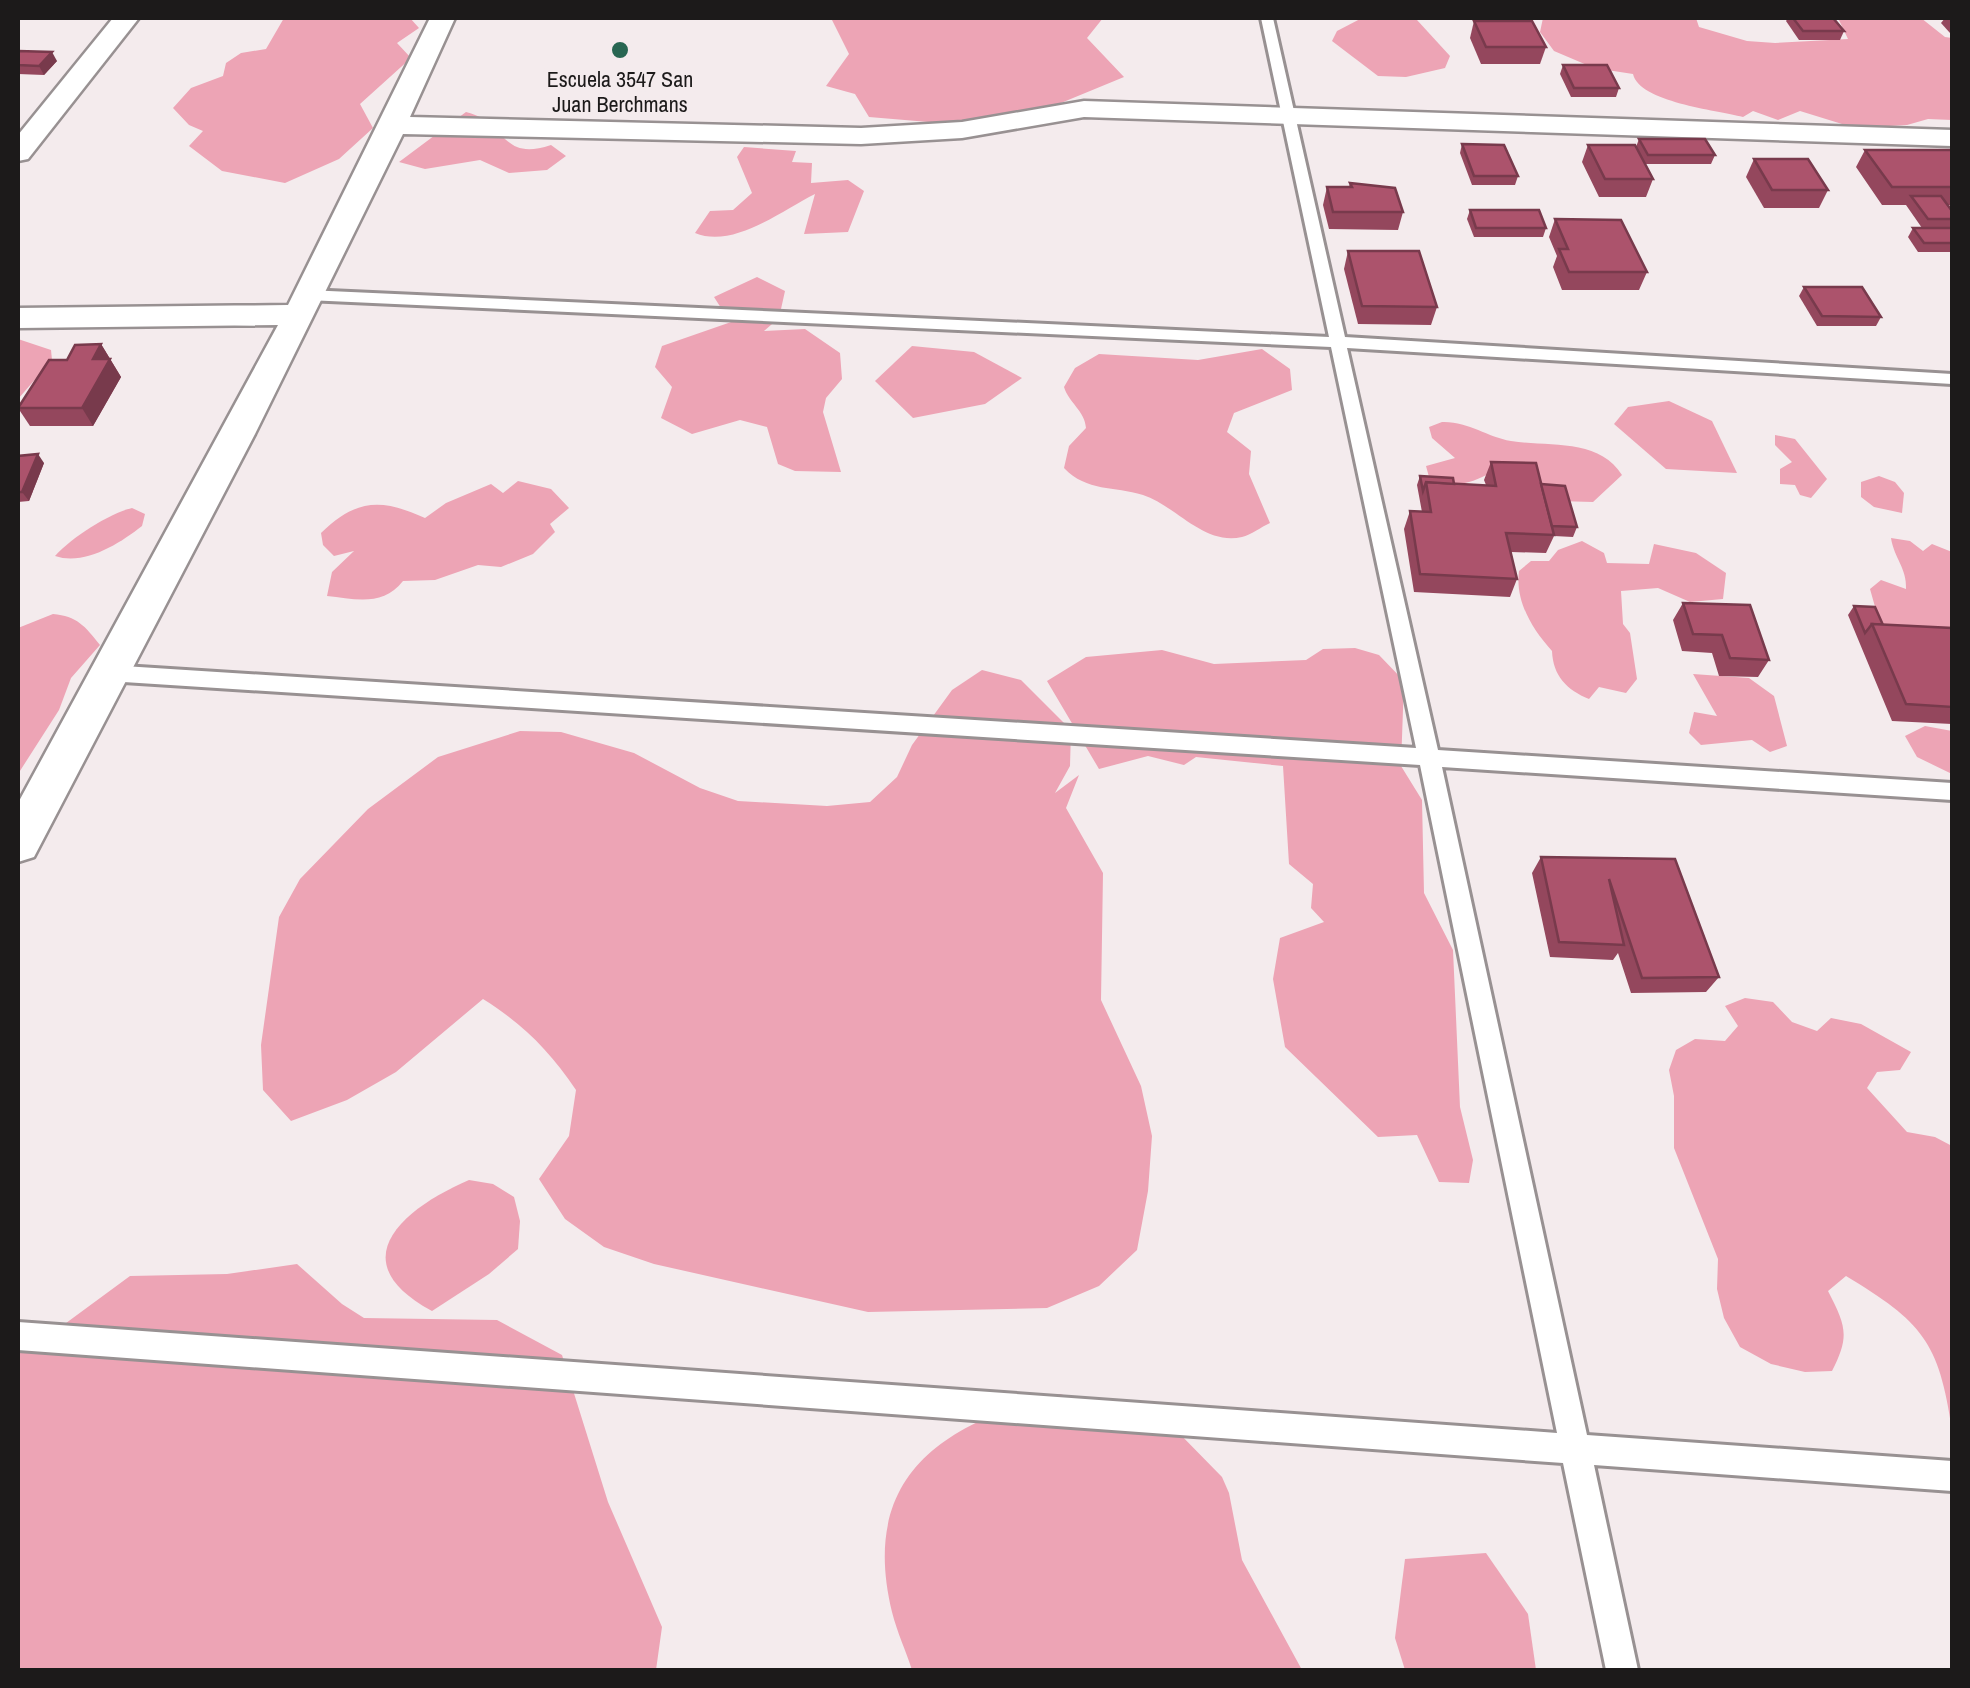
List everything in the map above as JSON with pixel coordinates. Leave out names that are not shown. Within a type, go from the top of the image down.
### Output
[{"type":"street","points":[[18,153],[126,18]]},
{"type":"street","points":[[18,844],[395,124],[442,18]]},
{"type":"street","points":[[395,124],[861,136],[962,130],[1084,108],[1952,138]]},
{"type":"street","points":[[18,318],[302,305]]},
{"type":"lane","points":[[1266,18],[1429,758],[1622,1670]]},
{"type":"lane","points":[[302,305],[1338,342],[1952,378]]},
{"type":"lane","points":[[108,673],[1952,791]]},
{"type":"lane","points":[[18,1336],[1952,1476]]},
{"type":"shaded area","points":[[284,18],[410,18],[419,28],[397,43],[411,58],[360,104],[373,128],[339,159],[285,183],[222,171],[189,146],[203,131],[189,125],[173,108],[191,88],[223,76],[226,63],[241,53],[266,49]]},
{"type":"shaded area","points":[[831,18],[1103,18],[1087,38],[1124,77],[1000,128],[869,117],[855,94],[826,86],[849,54]]},
{"type":"shaded area","points":[[1362,18],[1417,20],[1450,56],[1445,68],[1406,77],[1378,76],[1332,41],[1337,31]]},
{"type":"shaded area","points":[[1543,18],[1696,18],[1699,27],[1747,41],[1775,43],[1848,39],[1838,18],[1921,18],[1952,38],[1952,120],[1855,128],[1800,111],[1778,120],[1753,111],[1743,117],[1680,103],[1649,92],[1633,74],[1594,68],[1554,51],[1540,32]]},
{"type":"shaded area","points":[[466,112],[490,124],[512,145],[534,149],[551,145],[566,156],[547,170],[509,173],[480,160],[425,169],[399,162]]},
{"type":"shaded area","points":[[744,147],[796,151],[792,162],[812,163],[811,183],[848,180],[864,191],[848,232],[804,234],[815,194],[741,232],[710,237],[695,233],[710,211],[733,210],[752,193],[737,157]]},
{"type":"shaded area","points":[[757,277],[785,291],[779,318],[764,331],[805,329],[840,353],[842,379],[826,398],[823,412],[841,472],[795,471],[778,464],[767,427],[740,420],[692,434],[661,418],[672,387],[655,367],[662,346],[734,321],[728,319],[714,297]]},
{"type":"shaded area","points":[[18,339],[51,350],[52,360],[18,399]]},
{"type":"shaded area","points":[[912,346],[974,352],[1022,378],[985,404],[913,418],[875,381]]},
{"type":"shaded area","points":[[1262,349],[1290,369],[1292,390],[1234,413],[1227,432],[1251,451],[1249,474],[1270,523],[1242,537],[1215,536],[1155,500],[1091,485],[1064,468],[1069,446],[1086,428],[1064,387],[1075,368],[1099,354],[1198,360]]},
{"type":"shaded area","points":[[1669,401],[1712,421],[1737,473],[1666,469],[1614,424],[1628,407]]},
{"type":"shaded area","points":[[1442,422],[1511,441],[1587,450],[1612,463],[1622,475],[1593,502],[1557,501],[1492,472],[1476,480],[1446,483],[1429,477],[1426,466],[1455,458],[1432,438],[1429,427]]},
{"type":"shaded area","points":[[1775,435],[1795,439],[1827,479],[1811,498],[1800,495],[1795,485],[1780,484],[1780,469],[1792,462],[1775,445]]},
{"type":"shaded area","points":[[1879,476],[1895,482],[1904,493],[1902,513],[1874,507],[1861,497],[1861,482]]},
{"type":"shaded area","points":[[518,481],[551,489],[569,508],[550,524],[555,532],[533,554],[501,567],[478,565],[435,580],[403,581],[378,598],[327,596],[332,572],[354,551],[334,556],[323,545],[321,533],[346,514],[382,505],[425,518],[446,503],[491,484],[503,493]]},
{"type":"shaded area","points":[[132,508],[145,514],[142,526],[123,540],[89,556],[55,556],[90,527]]},
{"type":"shaded area","points":[[1891,538],[1910,541],[1923,551],[1932,544],[1952,552],[1952,634],[1881,628],[1870,589],[1881,580],[1906,589]]},
{"type":"shaded area","points":[[1582,541],[1604,553],[1607,563],[1649,564],[1654,544],[1696,553],[1726,573],[1723,599],[1690,602],[1658,588],[1621,591],[1623,624],[1630,633],[1637,679],[1626,693],[1599,687],[1589,699],[1568,686],[1558,675],[1552,651],[1522,604],[1519,571],[1531,561],[1549,561],[1558,550]]},
{"type":"shaded area","points":[[53,614],[80,623],[100,645],[71,678],[59,710],[18,774],[18,628]]},
{"type":"shaded area","points":[[1355,648],[1379,655],[1404,681],[1401,766],[1422,800],[1424,893],[1453,950],[1460,1107],[1473,1160],[1469,1183],[1439,1182],[1417,1135],[1378,1137],[1285,1047],[1273,979],[1280,938],[1324,922],[1311,908],[1313,884],[1289,864],[1283,766],[1196,757],[1184,765],[1148,756],[1099,769],[1047,681],[1086,657],[1162,650],[1214,664],[1306,660],[1323,649]]},
{"type":"shaded area","points":[[982,670],[1021,680],[1071,730],[1070,766],[1055,793],[1079,775],[1066,808],[1103,873],[1101,1000],[1141,1086],[1152,1136],[1148,1191],[1137,1250],[1099,1286],[1047,1308],[868,1312],[654,1264],[604,1247],[565,1219],[539,1179],[569,1136],[576,1090],[534,1039],[483,999],[396,1072],[347,1100],[291,1121],[263,1090],[261,1045],[279,917],[300,879],[368,809],[438,757],[520,731],[561,732],[634,753],[700,788],[738,801],[827,806],[870,802],[897,777],[912,745],[952,690]]},
{"type":"shaded area","points":[[1693,674],[1749,678],[1774,696],[1787,746],[1770,752],[1752,740],[1701,745],[1689,733],[1694,712],[1717,716]]},
{"type":"shaded area","points":[[1925,726],[1952,731],[1952,774],[1917,757],[1905,736]]},
{"type":"shaded area","points":[[1745,998],[1773,1002],[1792,1022],[1817,1031],[1831,1018],[1861,1024],[1911,1052],[1900,1070],[1877,1072],[1867,1088],[1907,1132],[1935,1137],[1952,1146],[1952,1430],[1941,1375],[1923,1337],[1893,1307],[1846,1276],[1828,1291],[1844,1331],[1832,1371],[1805,1372],[1771,1364],[1740,1347],[1724,1318],[1717,1289],[1718,1259],[1674,1148],[1674,1096],[1669,1070],[1676,1050],[1695,1039],[1725,1041],[1738,1026],[1725,1006]]},
{"type":"shaded area","points":[[469,1180],[493,1184],[514,1197],[520,1221],[518,1249],[489,1274],[432,1311],[404,1292],[389,1273],[386,1255],[391,1237],[423,1205]]},
{"type":"shaded area","points":[[297,1264],[364,1318],[497,1320],[562,1355],[608,1502],[662,1627],[656,1670],[18,1670],[18,1329],[62,1326],[130,1276],[227,1274]]},
{"type":"shaded area","points":[[1060,1394],[1174,1428],[1222,1477],[1229,1493],[1242,1560],[1302,1670],[912,1670],[892,1612],[885,1565],[888,1525],[900,1491],[920,1463],[947,1440],[980,1421]]},
{"type":"shaded area","points":[[1486,1553],[1528,1614],[1536,1670],[1405,1670],[1395,1638],[1405,1559]]},
{"type":"building","points":[[1793,18],[1833,18],[1844,31],[1803,31]]},
{"type":"building","points":[[1474,21],[1532,21],[1546,47],[1486,47]]},
{"type":"building","points":[[18,51],[52,52],[39,66],[18,65]]},
{"type":"building","points":[[1563,65],[1607,65],[1619,88],[1574,88]]},
{"type":"building","points":[[1639,139],[1705,139],[1715,155],[1648,155]]},
{"type":"building","points":[[1462,144],[1504,145],[1518,176],[1474,176]]},
{"type":"building","points":[[1588,145],[1635,145],[1653,179],[1605,179]]},
{"type":"building","points":[[1865,150],[1952,150],[1952,187],[1892,187]]},
{"type":"building","points":[[1754,159],[1808,159],[1828,190],[1772,190]]},
{"type":"building","points":[[1350,183],[1395,188],[1403,212],[1333,212],[1327,187],[1352,187]]},
{"type":"building","points":[[1911,196],[1941,196],[1952,211],[1952,219],[1928,219]]},
{"type":"building","points":[[1470,210],[1539,210],[1546,228],[1476,228]]},
{"type":"building","points":[[1555,219],[1621,220],[1647,272],[1569,272],[1559,249],[1568,249]]},
{"type":"building","points":[[1913,228],[1952,228],[1952,243],[1924,243]]},
{"type":"building","points":[[1348,251],[1419,251],[1437,307],[1362,306]]},
{"type":"building","points":[[1804,287],[1862,287],[1881,317],[1822,316]]},
{"type":"building","points":[[101,344],[93,359],[110,359],[82,408],[18,408],[49,360],[67,360],[75,345]]},
{"type":"building","points":[[38,454],[22,492],[18,492],[18,456]]},
{"type":"building","points":[[1491,462],[1536,463],[1554,535],[1506,533],[1517,579],[1420,574],[1410,511],[1431,512],[1426,482],[1496,486]]},
{"type":"building","points":[[1420,476],[1453,478],[1454,484],[1426,482],[1423,491]]},
{"type":"building","points":[[1541,484],[1565,486],[1577,527],[1552,526]]},
{"type":"building","points":[[1683,603],[1750,605],[1769,660],[1730,658],[1722,635],[1693,634]]},
{"type":"building","points":[[1854,606],[1875,607],[1883,625],[1872,624],[1865,633]]},
{"type":"building","points":[[1872,624],[1952,628],[1952,707],[1906,704]]},
{"type":"building","points":[[1541,857],[1675,859],[1719,977],[1642,978],[1609,879],[1624,945],[1559,942]]},
{"type":"place","name":"Escuela 3547 San Juan Berchmans","points":[[620,50]]}]
